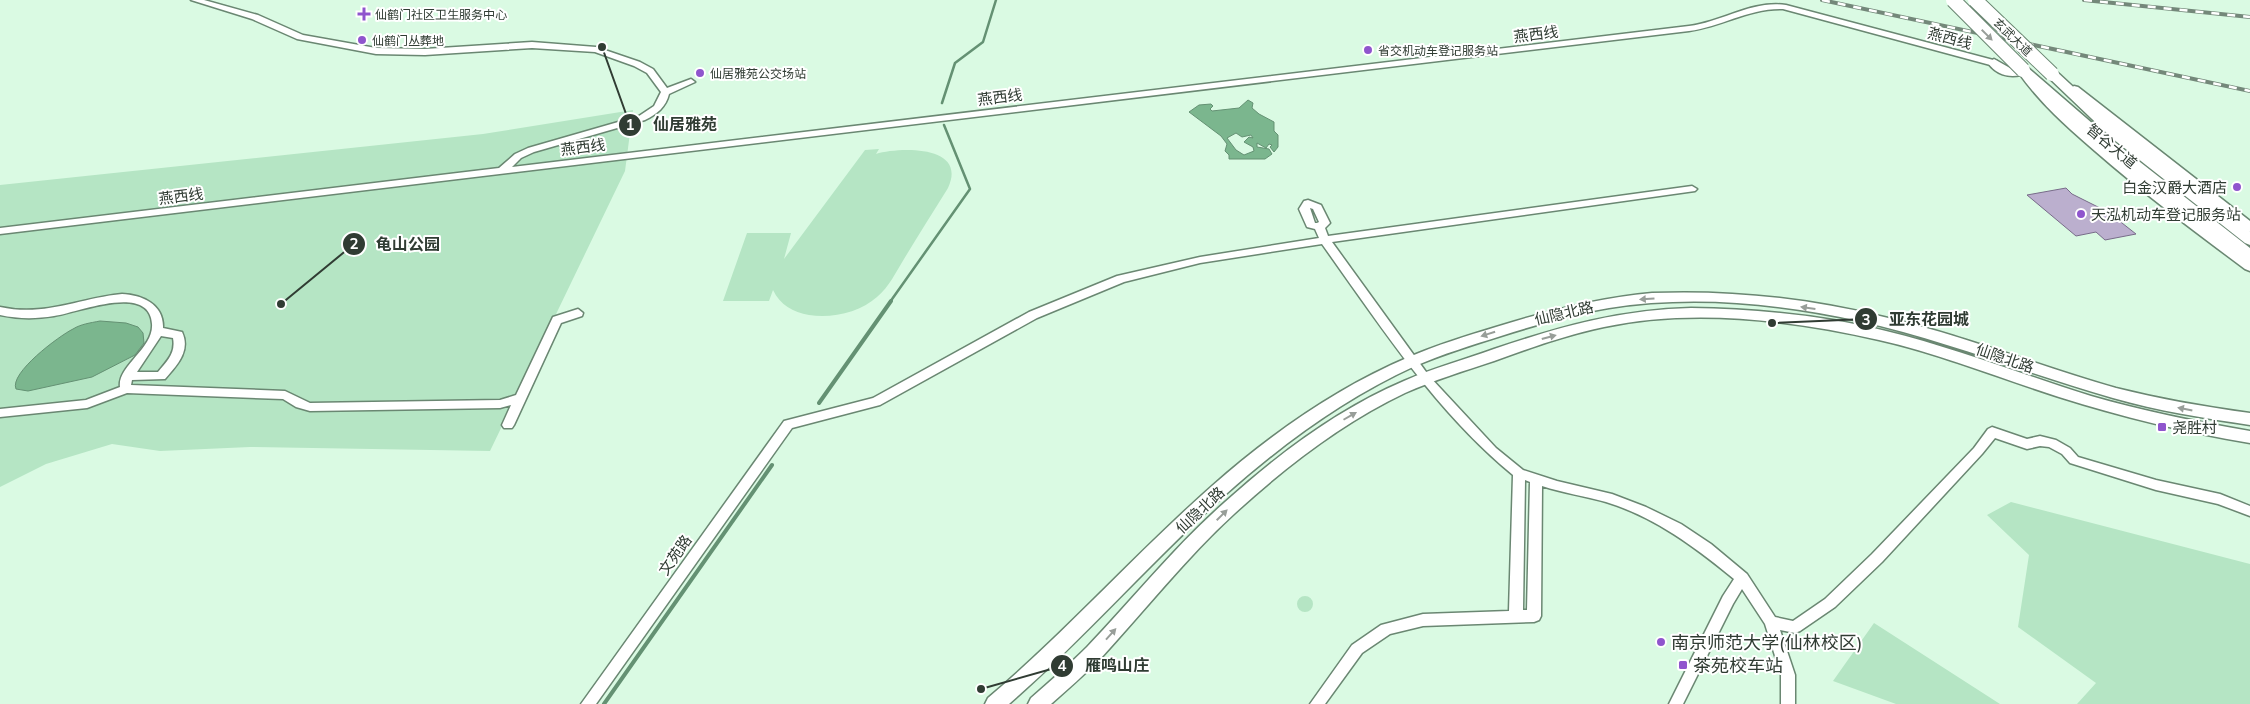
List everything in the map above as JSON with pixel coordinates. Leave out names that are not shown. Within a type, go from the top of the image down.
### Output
[{"type":"highway","name":"玄武大道","points":[[1953,0],[2023,70]]},
{"type":"highway","name":"玄武大道","points":[[1975,0],[2052,74]]},
{"type":"highway","points":[[1994,63],[2005,72],[2016,73],[2023,70]]},
{"type":"highway","points":[[1994,63],[2009,76],[2049,91]]},
{"type":"highway","name":"智谷大道","points":[[2023,70],[2164,190],[2250,256]]},
{"type":"highway","name":"智谷大道","points":[[2052,74],[2118,136],[2250,240]]},
{"type":"main road","points":[[2023,70],[2033,85],[2067,120],[2108,156],[2181,215],[2250,266]]},
{"type":"main road","points":[[2052,74],[2250,228]]},
{"type":"main road","name":"仙隐北路","points":[[995,704],[1068,638],[1202,507],[1250,463],[1293,430],[1333,404],[1411,362],[1522,324],[1587,307],[1653,298],[1720,298],[1815,309],[1888,323],[1963,344],[2103,390],[2188,409],[2250,419]]},
{"type":"main road","name":"仙隐北路","points":[[1038,704],[1091,656],[1225,512],[1308,442],[1348,417],[1398,390],[1536,340],[1599,323],[1632,316],[1662,314],[1730,315],[1820,324],[1888,337],[1991,367],[2093,402],[2194,428],[2250,437]]},
{"type":"street","points":[[195,0],[255,17],[300,37],[335,46],[376,51],[424,52],[532,45],[596,50],[637,64],[650,72],[665,92],[664,99],[657,110],[642,118],[531,150],[518,156],[500,172]]},
{"type":"street","name":"燕西线","points":[[0,231],[433,178],[500,172],[648,152],[1668,32],[1706,26],[1748,9],[1765,5],[1783,7],[1994,63]]},
{"type":"street","points":[[665,92],[691,82]]},
{"type":"street","points":[[1325,240],[1692,189]]},
{"type":"street","points":[[1319,227],[1325,240],[1411,362],[1492,452],[1519,473],[1557,486],[1608,498],[1642,511],[1676,528],[1706,548],[1742,578],[1771,622],[1788,675],[1788,704]]},
{"type":"street","name":"文苑路","points":[[588,704],[788,424],[876,402],[1033,315],[1121,279],[1208,258],[1325,240]]},
{"type":"street","points":[[0,311],[18,314],[41,314],[103,301],[129,298],[142,300],[150,307],[158,322],[157,331],[125,381],[126,389]]},
{"type":"street","points":[[508,425],[557,320],[578,313]]},
{"type":"street","points":[[128,376],[161,376],[180,353],[181,342],[178,335],[157,331]]},
{"type":"street","points":[[0,413],[87,404],[126,389],[285,395],[300,404],[310,407],[500,404],[520,398]]},
{"type":"street","points":[[1771,622],[1795,627],[1830,603],[1926,507],[1978,451],[1992,432],[2027,444],[2035,441],[2052,443],[2066,451],[2074,460],[2156,485],[2220,499],[2250,511]]},
{"type":"street","points":[[1516,616],[1519,473]]},
{"type":"street","points":[[1317,704],[1357,649],[1386,629],[1423,620],[1534,616],[1536,479]]},
{"type":"street","points":[[1676,704],[1728,600],[1742,578]]},
{"type":"shaded area","points":[[1248,100],[1253,103],[1252,108],[1259,114],[1274,122],[1274,131],[1278,135],[1278,147],[1274,152],[1270,147],[1272,145],[1269,144],[1266,148],[1257,143],[1257,147],[1269,149],[1272,154],[1265,159],[1229,159],[1229,155],[1225,151],[1227,144],[1221,136],[1189,112],[1199,105],[1211,104],[1213,106],[1210,109],[1212,111],[1239,108]],"holes":[[[1236,133],[1242,137],[1251,135],[1253,138],[1249,137],[1244,142],[1253,147],[1254,151],[1244,155],[1236,150],[1227,138]]]},
{"type":"shaded area","points":[[633,110],[625,171],[490,451],[250,447],[160,451],[112,444],[46,464],[0,487],[0,185],[483,134]]},
{"type":"shaded area","points":[[879,149],[876,154],[900,150],[915,150],[940,156],[949,164],[952,174],[948,188],[892,279],[881,293],[862,307],[845,313],[827,316],[809,315],[792,310],[779,300],[773,290],[769,301],[723,301],[747,233],[791,233],[784,259],[865,150]]},
{"type":"shaded area","points":[[100,321],[126,323],[138,327],[143,333],[144,343],[135,355],[92,377],[28,391],[16,389],[16,382],[20,374],[47,347],[76,327]]},
{"type":"shaded area","points":[[2011,502],[2250,564],[2250,704],[2077,704],[2096,683],[2018,627],[2029,555],[1987,515]]},
{"type":"shaded area","points":[[1302,596],[1308,596],[1313,601],[1311,610],[1302,612],[1297,607],[1297,601]]},
{"type":"shaded area","points":[[1874,623],[2000,704],[1896,704],[1833,681]]},
{"type":"building","name":"天泓机动车登记服务站","points":[[2066,188],[2072,194],[2108,212],[2136,234],[2105,240],[2096,232],[2076,236],[2027,195]]},
{"type":"waterway","points":[[942,103],[955,63],[983,42],[996,0]]},
{"type":"waterway","points":[[890,302],[970,189],[944,125]]},
{"type":"waterway","points":[[819,403],[891,301]]},
{"type":"waterway","points":[[604,704],[772,465]]},
{"type":"railway","points":[[1822,0],[2250,91]]},
{"type":"railway","points":[[2084,0],[2250,17]]},
{"type":"place","name":"仙鹤门社区卫生服务中心","points":[[364,14]]},
{"type":"place","name":"仙鹤门丛葬地","points":[[362,40]]},
{"type":"place","name":"仙居雅苑","points":[[602,47]]},
{"type":"place","name":"省交机动车登记服务站","points":[[1368,50]]},
{"type":"place","name":"仙居雅苑公交场站","points":[[700,73]]},
{"type":"place","name":"白金汉爵大酒店","points":[[2237,187]]},
{"type":"place","name":"天泓机动车登记服务站","points":[[2081,214]]},
{"type":"place","name":"龟山公园","points":[[281,304]]},
{"type":"place","name":"亚东花园城","points":[[1772,323]]},
{"type":"place","name":"尧胜村","points":[[2162,427]]},
{"type":"place","name":"南京师范大学(仙林校区)","points":[[1661,642]]},
{"type":"place","name":"茶苑校车站","points":[[1683,665]]},
{"type":"place","name":"雁鸣山庄","points":[[981,689]]}]
